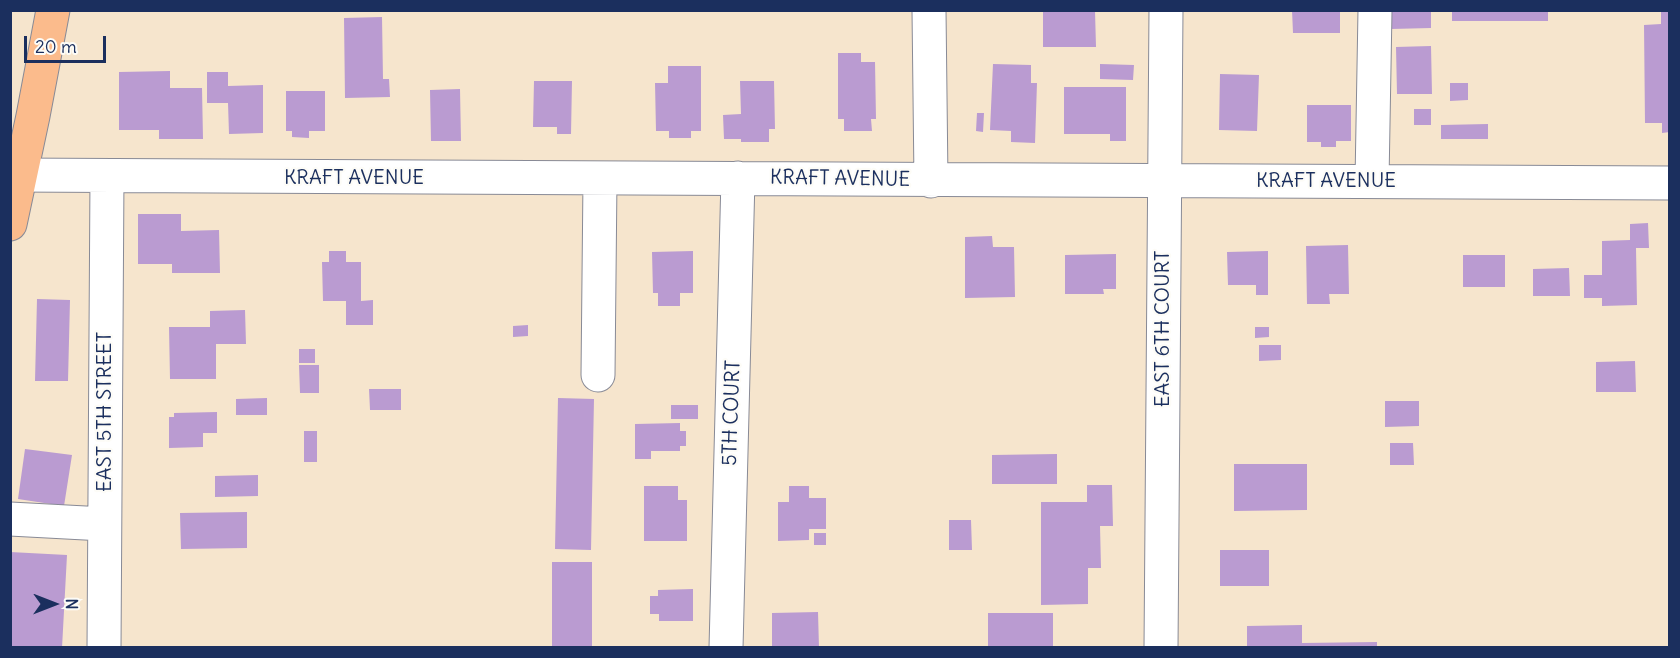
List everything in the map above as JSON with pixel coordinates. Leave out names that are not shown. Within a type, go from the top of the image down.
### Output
[{"type":"main road","points":[[10,224],[16,175],[53,10]]},
{"type":"street","points":[[929,10],[930,181]]},
{"type":"street","name":"EAST 6TH COURT","points":[[1161,648],[1166,10]]},
{"type":"street","points":[[1372,181],[1375,10]]},
{"type":"street","name":"KRAFT AVENUE","points":[[16,175],[1670,183]]},
{"type":"street","name":"EAST 5TH STREET","points":[[104,648],[107,176]]},
{"type":"street","name":"5TH COURT","points":[[726,648],[738,178]]},
{"type":"street","points":[[598,375],[600,179]]},
{"type":"street","points":[[10,519],[104,525]]},
{"type":"building","points":[[1292,10],[1340,10],[1340,33],[1293,33]]},
{"type":"building","points":[[1391,10],[1431,10],[1431,28],[1391,29]]},
{"type":"building","points":[[1452,10],[1548,10],[1548,21],[1452,21]]},
{"type":"building","points":[[1661,10],[1670,10],[1670,132],[1662,133],[1662,123],[1645,123],[1644,25],[1661,24]]},
{"type":"building","points":[[1043,11],[1095,11],[1096,47],[1043,47]]},
{"type":"building","points":[[382,17],[383,79],[389,79],[390,97],[345,98],[344,18]]},
{"type":"building","points":[[1431,46],[1432,94],[1397,94],[1396,47]]},
{"type":"building","points":[[838,53],[861,53],[861,62],[875,62],[876,119],[871,119],[872,131],[844,131],[844,119],[838,119]]},
{"type":"building","points":[[993,64],[1031,65],[1031,83],[1037,83],[1035,143],[1011,142],[1011,131],[990,130]]},
{"type":"building","points":[[1100,64],[1134,65],[1133,80],[1100,79]]},
{"type":"building","points":[[668,66],[701,66],[701,131],[691,131],[691,138],[669,138],[669,131],[656,131],[655,83],[668,83]]},
{"type":"building","points":[[170,71],[170,88],[202,88],[203,139],[159,139],[159,130],[119,130],[119,72]]},
{"type":"building","points":[[207,72],[228,72],[228,86],[263,85],[263,133],[229,134],[228,103],[207,103]]},
{"type":"building","points":[[1220,74],[1259,75],[1257,131],[1219,130]]},
{"type":"building","points":[[534,81],[572,81],[571,134],[557,134],[557,127],[533,127]]},
{"type":"building","points":[[740,81],[774,81],[775,129],[769,129],[769,142],[741,142],[741,139],[724,139],[723,115],[741,114]]},
{"type":"building","points":[[1450,83],[1468,83],[1468,100],[1450,101]]},
{"type":"building","points":[[1064,87],[1126,87],[1126,141],[1110,141],[1110,134],[1064,134]]},
{"type":"building","points":[[460,89],[461,141],[431,141],[430,90]]},
{"type":"building","points":[[286,91],[325,91],[325,131],[309,131],[309,138],[292,137],[292,131],[286,131]]},
{"type":"building","points":[[1307,105],[1351,105],[1351,141],[1336,141],[1336,147],[1321,147],[1321,142],[1307,142]]},
{"type":"building","points":[[1414,109],[1431,109],[1431,125],[1414,125]]},
{"type":"building","points":[[977,113],[984,113],[983,132],[976,131]]},
{"type":"building","points":[[1488,124],[1488,139],[1441,139],[1441,125]]},
{"type":"building","points":[[138,214],[181,214],[181,231],[219,230],[220,273],[172,273],[172,264],[138,264]]},
{"type":"building","points":[[1648,223],[1649,248],[1636,248],[1637,305],[1602,306],[1602,298],[1584,298],[1584,275],[1602,275],[1602,241],[1630,240],[1630,224]]},
{"type":"building","points":[[992,236],[993,247],[1014,247],[1015,297],[965,298],[965,237]]},
{"type":"building","points":[[1348,245],[1349,294],[1329,294],[1330,304],[1307,304],[1306,246]]},
{"type":"building","points":[[329,251],[346,251],[346,262],[361,262],[361,301],[373,300],[373,325],[346,325],[346,301],[323,301],[322,262],[329,262]]},
{"type":"building","points":[[693,251],[693,293],[680,293],[680,306],[658,306],[658,293],[653,293],[652,252]]},
{"type":"building","points":[[1268,251],[1268,295],[1256,295],[1256,285],[1228,285],[1227,252]]},
{"type":"building","points":[[1116,254],[1116,289],[1103,289],[1104,294],[1065,294],[1065,255]]},
{"type":"building","points":[[1463,255],[1505,255],[1505,287],[1463,287]]},
{"type":"building","points":[[1569,268],[1570,296],[1533,296],[1533,269]]},
{"type":"building","points":[[37,299],[70,300],[68,381],[35,381]]},
{"type":"building","points":[[245,310],[246,344],[216,344],[216,379],[170,379],[169,327],[210,327],[210,311]]},
{"type":"building","points":[[528,325],[528,336],[513,337],[513,326]]},
{"type":"building","points":[[1255,327],[1269,327],[1269,337],[1255,338]]},
{"type":"building","points":[[1259,345],[1281,345],[1281,360],[1259,361]]},
{"type":"building","points":[[299,349],[315,349],[315,363],[299,363]]},
{"type":"building","points":[[1635,361],[1636,392],[1596,392],[1596,362]]},
{"type":"building","points":[[299,365],[319,365],[319,393],[300,393]]},
{"type":"building","points":[[369,389],[401,389],[401,410],[370,410]]},
{"type":"building","points":[[267,398],[267,415],[236,415],[236,399]]},
{"type":"building","points":[[558,398],[594,399],[591,550],[555,549]]},
{"type":"building","points":[[1385,401],[1419,401],[1419,426],[1385,427]]},
{"type":"building","points":[[671,405],[698,405],[698,419],[671,419]]},
{"type":"building","points":[[217,412],[217,433],[203,433],[203,447],[169,448],[169,417],[174,417],[174,413]]},
{"type":"building","points":[[680,423],[680,431],[686,431],[686,446],[680,446],[680,451],[651,451],[651,459],[635,459],[635,424]]},
{"type":"building","points":[[304,431],[317,431],[317,462],[304,462]]},
{"type":"building","points":[[1390,443],[1413,443],[1414,465],[1390,465]]},
{"type":"building","points":[[25,449],[72,455],[64,506],[18,499]]},
{"type":"building","points":[[1057,454],[1057,484],[992,484],[992,455]]},
{"type":"building","points":[[1234,464],[1307,464],[1307,510],[1234,511]]},
{"type":"building","points":[[258,475],[258,496],[215,497],[215,476]]},
{"type":"building","points":[[1087,485],[1112,485],[1113,526],[1100,526],[1101,568],[1088,568],[1088,604],[1041,605],[1041,502],[1087,502]]},
{"type":"building","points":[[644,486],[678,486],[678,500],[687,500],[687,541],[644,541]]},
{"type":"building","points":[[789,486],[809,486],[809,498],[826,498],[826,529],[809,529],[809,540],[778,541],[778,502],[789,502]]},
{"type":"building","points":[[247,512],[247,548],[181,549],[180,513]]},
{"type":"building","points":[[949,520],[971,520],[972,550],[949,550]]},
{"type":"building","points":[[814,533],[826,533],[826,545],[814,545]]},
{"type":"building","points":[[1220,550],[1269,550],[1269,586],[1220,586]]},
{"type":"building","points":[[10,552],[67,555],[62,648],[10,648]]},
{"type":"building","points":[[552,562],[592,562],[592,648],[552,648]]},
{"type":"building","points":[[693,589],[693,621],[659,621],[659,614],[650,614],[650,596],[658,596],[658,590]]},
{"type":"building","points":[[818,612],[819,648],[772,648],[772,613]]},
{"type":"building","points":[[988,613],[1053,613],[1053,646],[988,646]]},
{"type":"building","points":[[1302,625],[1302,643],[1377,642],[1377,648],[1247,648],[1247,626]]}]
